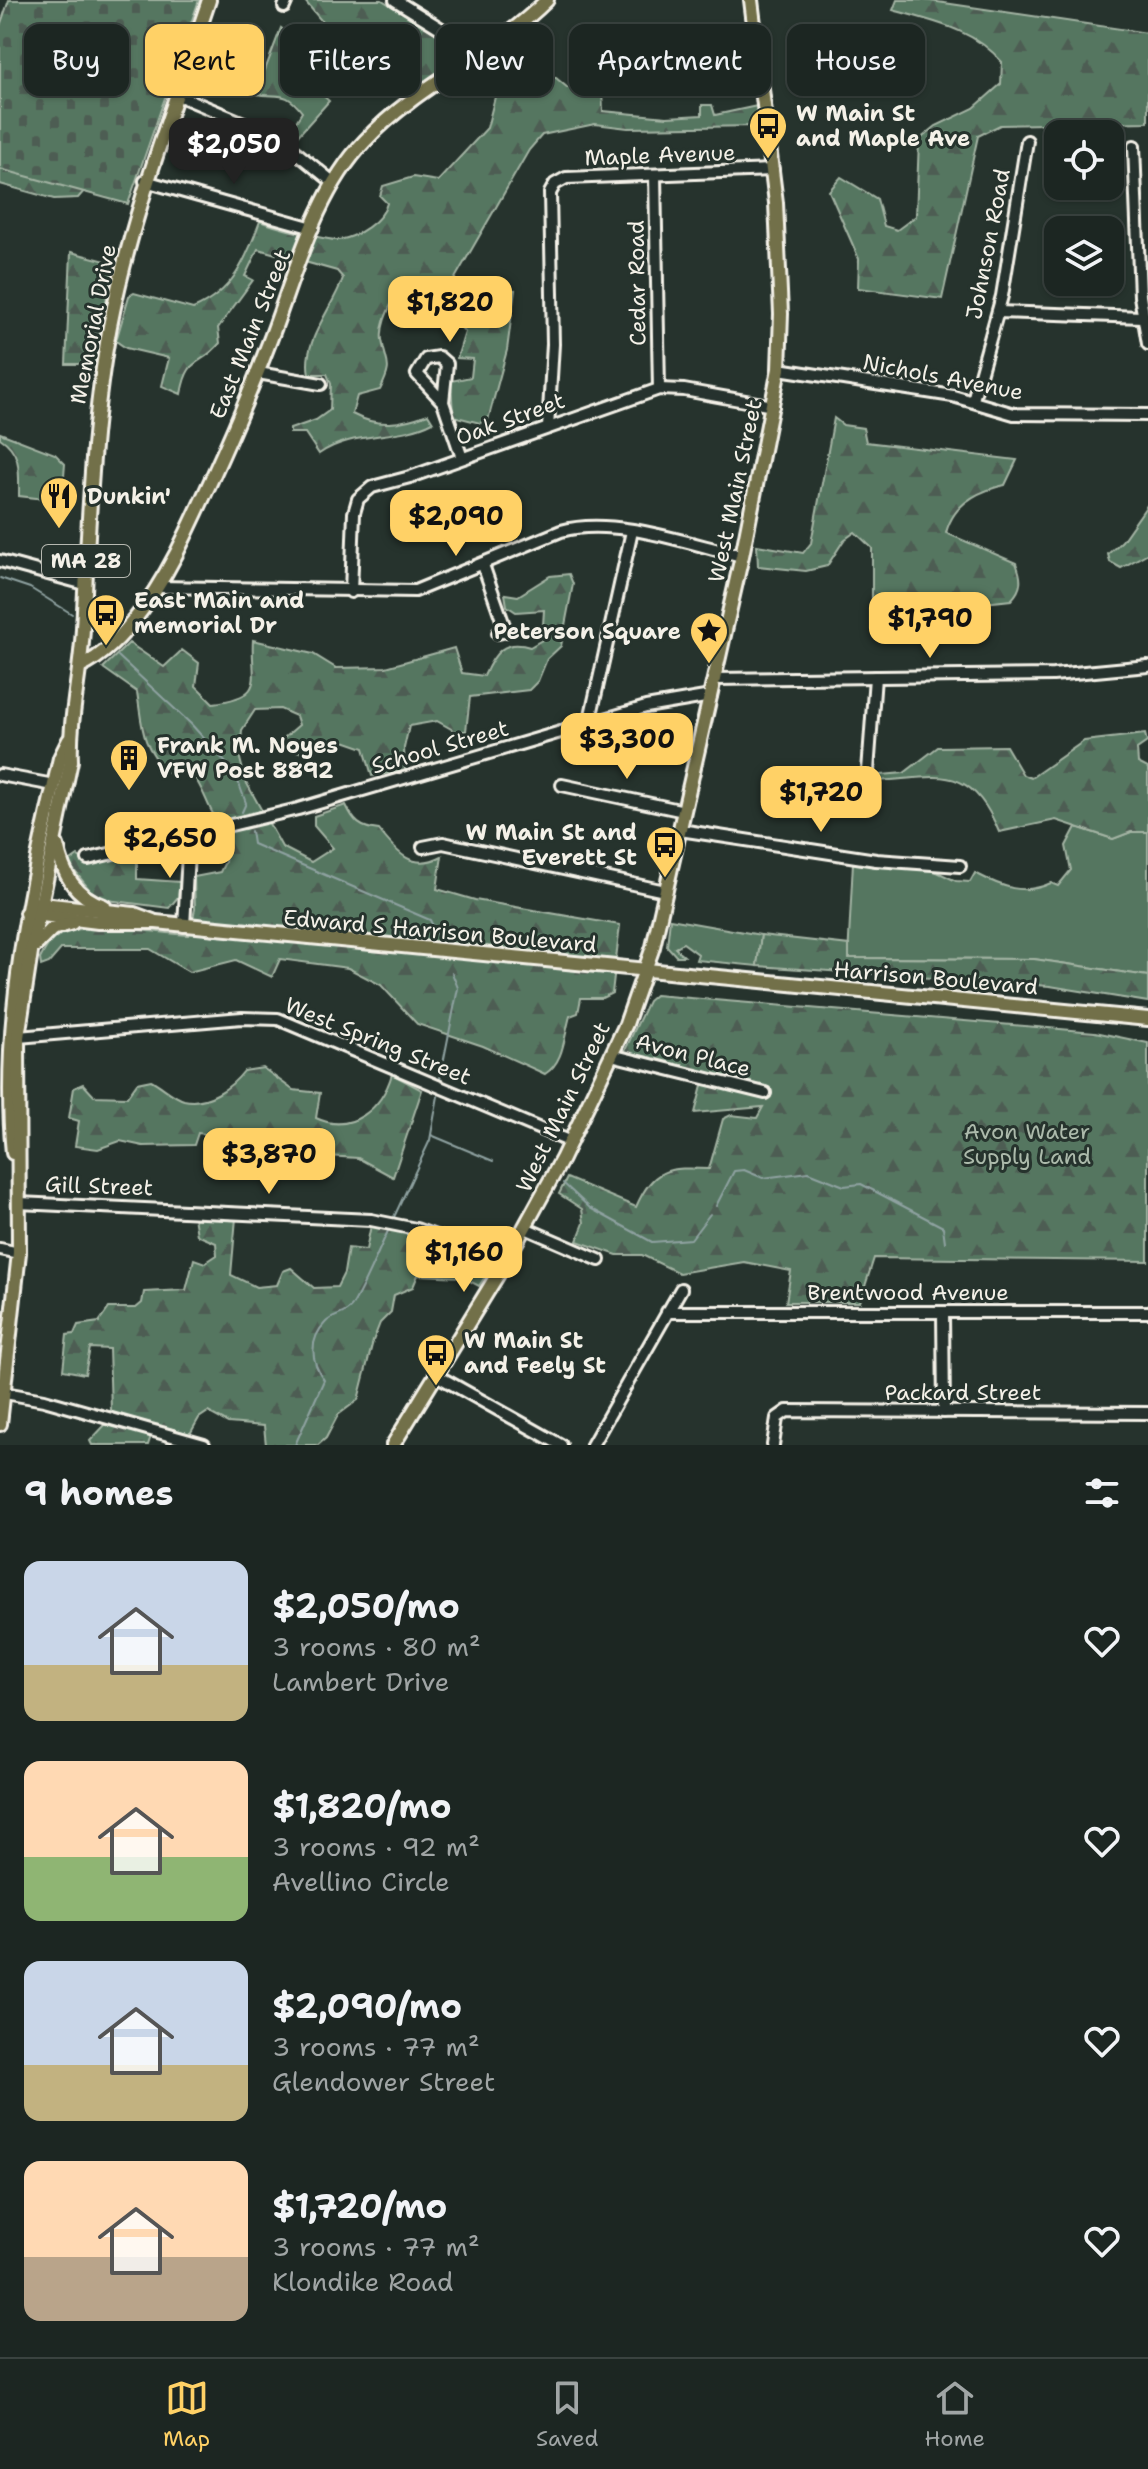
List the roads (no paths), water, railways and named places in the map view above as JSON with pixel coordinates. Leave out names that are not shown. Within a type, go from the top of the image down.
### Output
[{"type":"main road","name":"Memorial Drive","points":[[200,24],[209,0]]},
{"type":"main road","name":"East Main Street","points":[[522,24],[547,0]]},
{"type":"main road","name":"West Main Street","points":[[751,0],[754,24]]},
{"type":"main road","name":"East Main Street","points":[[80,667],[102,656],[157,587],[177,553],[258,373],[313,228],[334,183],[358,148],[383,123],[436,86]]},
{"type":"main road","name":"Memorial Drive","points":[[80,667],[97,406],[117,291],[145,181],[174,96]]},
{"type":"main road","name":"West Main Street","points":[[393,1445],[506,1261],[571,1142],[647,970],[715,679],[779,369],[780,278],[773,170],[763,96]]},
{"type":"main road","name":"MA 28","points":[[8,1038],[31,952],[34,909],[54,785],[70,737],[80,667]]},
{"type":"main road","name":"MA 28","points":[[0,1424],[19,1253],[19,1203],[8,1038],[10,990],[56,840],[71,761],[70,737]]},
{"type":"main road","points":[[56,840],[64,872],[80,894],[98,904],[134,914]]},
{"type":"main road","name":"Edward S Harrison Boulevard","points":[[34,909],[134,914],[156,922]]},
{"type":"main road","name":"Edward S Harrison Boulevard","points":[[34,909],[98,922],[156,922],[720,977]]},
{"type":"main road","points":[[31,952],[52,929],[70,923],[98,922]]},
{"type":"main road","name":"Harrison Boulevard","points":[[720,977],[1148,1019]]},
{"type":"street","points":[[395,0],[436,25]]},
{"type":"street","points":[[180,96],[277,137],[334,183]]},
{"type":"street","name":"Johnson Road","points":[[973,400],[998,312],[1027,141]]},
{"type":"street","points":[[1134,146],[1142,317],[1148,344]]},
{"type":"street","name":"Maple Avenue","points":[[548,428],[553,344],[552,188],[566,178],[773,170]]},
{"type":"street","name":"Cedar Road","points":[[655,175],[659,389]]},
{"type":"street","points":[[145,181],[313,228]]},
{"type":"street","points":[[998,312],[1142,317]]},
{"type":"street","name":"Nichols Avenue","points":[[779,369],[973,400],[1014,414],[1148,415]]},
{"type":"street","points":[[258,373],[321,384]]},
{"type":"street","name":"Oak Street","points":[[351,592],[354,513],[361,494],[372,487],[659,389],[684,390],[773,406]]},
{"type":"street","points":[[443,402],[462,458]]},
{"type":"street","points":[[157,587],[415,591],[573,527],[598,526],[632,531],[742,556]]},
{"type":"street","points":[[589,724],[632,531]]},
{"type":"street","points":[[0,561],[85,584]]},
{"type":"street","points":[[483,565],[506,631],[498,633]]},
{"type":"street","points":[[715,679],[1089,674],[1148,666]]},
{"type":"street","points":[[868,771],[875,677]]},
{"type":"street","name":"School Street","points":[[88,859],[400,781],[661,703],[711,696]]},
{"type":"street","points":[[0,775],[54,785]]},
{"type":"street","points":[[562,785],[684,811]]},
{"type":"street","points":[[680,830],[876,860],[960,866]]},
{"type":"street","points":[[184,926],[189,835]]},
{"type":"street","points":[[423,847],[443,843],[665,891]]},
{"type":"street","name":"West Spring Street","points":[[8,1038],[273,1018],[571,1142]]},
{"type":"street","name":"Avon Place","points":[[611,1055],[765,1093]]},
{"type":"street","name":"Gill Street","points":[[19,1203],[371,1220],[416,1229],[506,1261]]},
{"type":"street","points":[[525,1228],[599,1260]]},
{"type":"street","points":[[0,1249],[19,1253]]},
{"type":"street","points":[[592,1445],[681,1289]]},
{"type":"street","name":"Brentwood Avenue","points":[[667,1312],[1148,1312]]},
{"type":"street","points":[[943,1312],[944,1412]]},
{"type":"street","points":[[436,1375],[561,1445]]},
{"type":"street","points":[[5,1393],[59,1404],[204,1445]]},
{"type":"street","name":"Packard Street","points":[[773,1445],[779,1415],[795,1411],[1148,1413]]},
{"type":"waterway","points":[[0,578],[30,588],[72,614]]},
{"type":"waterway","points":[[118,656],[191,724],[235,773],[246,803],[242,812]]},
{"type":"waterway","points":[[251,831],[253,844],[430,920],[437,936]]},
{"type":"waterway","points":[[440,1079],[458,988],[452,973]]},
{"type":"waterway","points":[[394,1217],[430,1140],[438,1096]]},
{"type":"waterway","points":[[431,1135],[493,1161]]},
{"type":"waterway","points":[[716,1206],[734,1171],[744,1170],[763,1178],[809,1172],[844,1186],[861,1184],[943,1227],[945,1242]]},
{"type":"waterway","points":[[563,1183],[590,1208],[652,1242],[691,1239],[710,1214]]},
{"type":"waterway","points":[[295,1445],[324,1380],[314,1358],[316,1336],[326,1322],[352,1306],[388,1231]]},
{"type":"place","name":"W Main St and Maple Ave","points":[[768,160]]},
{"type":"place","name":"Dunkin'","points":[[59,530]]},
{"type":"place","name":"East Main and memorial Dr","points":[[106,647]]},
{"type":"place","name":"Peterson Square","points":[[709,665]]},
{"type":"place","name":"Frank M. Noyes VFW Post 8892","points":[[129,792]]},
{"type":"place","name":"W Main St and Everett St","points":[[665,879]]},
{"type":"place","name":"W Main St and Feely St","points":[[436,1387]]},
{"type":"park label","name":"Avon Water Supply Land","points":[[1027,1144]]}]
